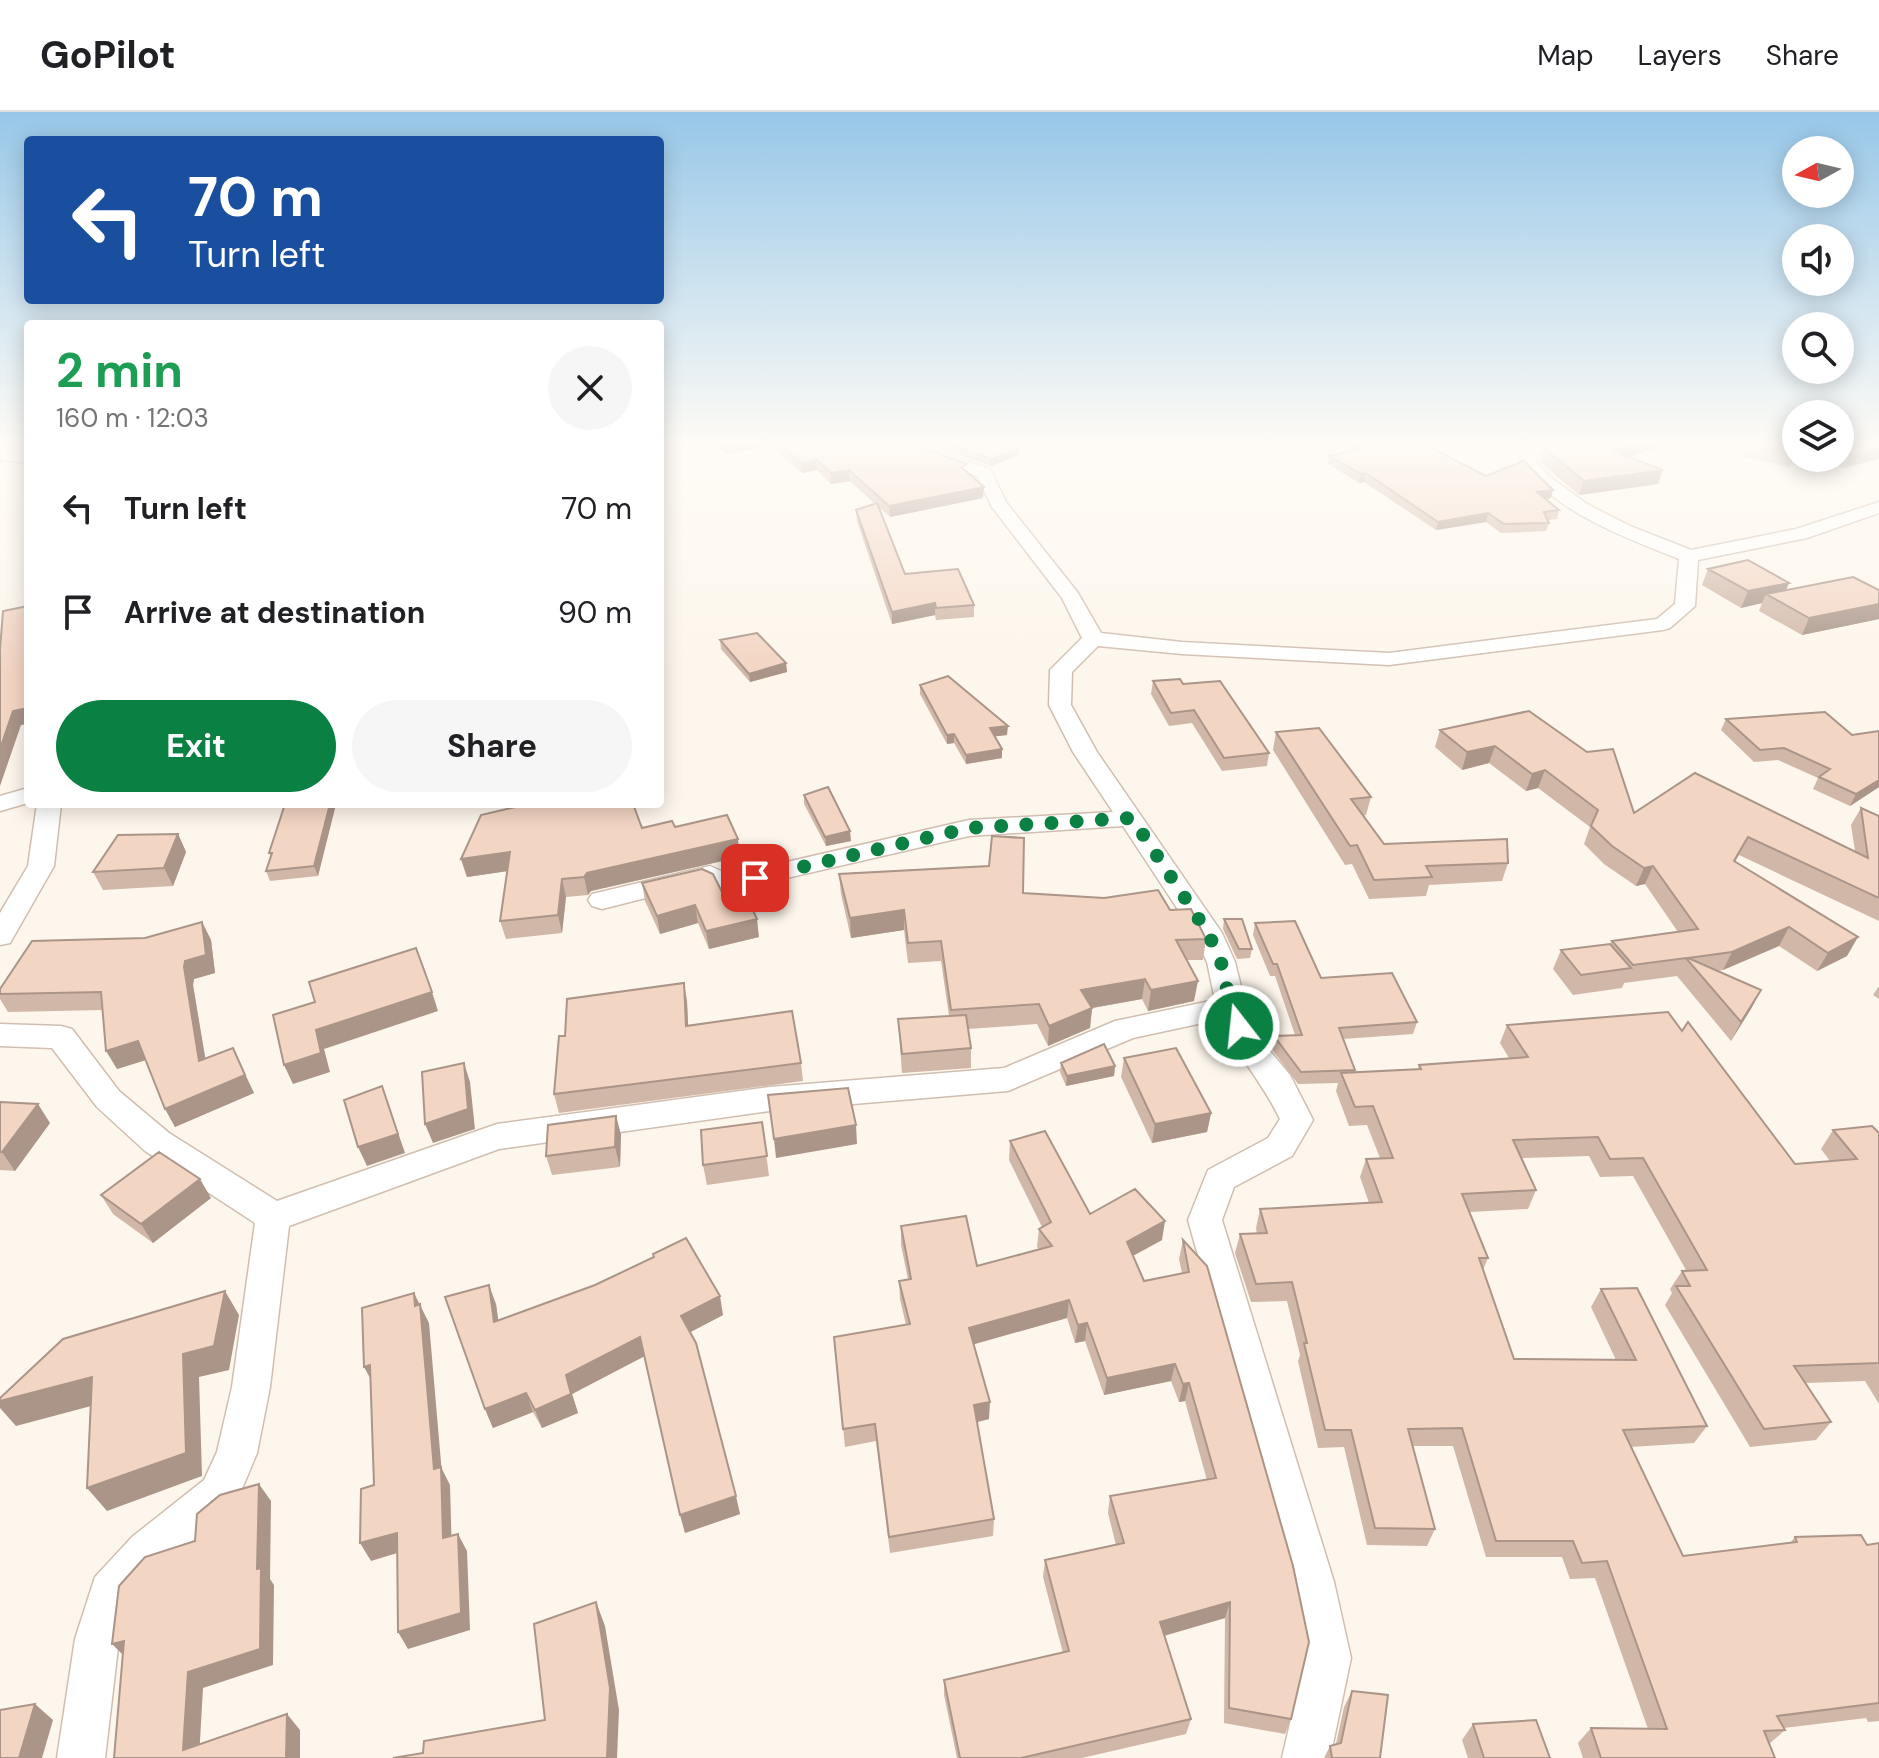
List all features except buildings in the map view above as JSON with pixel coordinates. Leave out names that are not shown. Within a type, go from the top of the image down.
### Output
[{"type":"street","points":[[1010,518],[1071,597],[1093,639]]},
{"type":"street","points":[[1600,518],[1689,556],[1800,534],[1847,518]]},
{"type":"street","points":[[1306,1758],[1328,1658],[1312,1582],[1205,1220],[1220,1179],[1280,1147],[1297,1120],[1279,1083],[1247,1044],[1231,1007],[1221,962],[1208,933],[1085,752],[1060,705],[1061,670],[1093,639],[1182,648],[1389,659],[1663,624],[1685,606],[1689,556]]},
{"type":"street","points":[[0,804],[24,796]]},
{"type":"street","points":[[0,936],[41,866],[48,808]]},
{"type":"street","points":[[602,900],[710,874],[721,882],[730,883],[969,828],[1132,818]]},
{"type":"street","points":[[273,1217],[497,1137],[770,1099],[1008,1079],[1126,1029],[1231,1007]]},
{"type":"street","points":[[0,1035],[61,1037],[108,1099],[157,1142],[273,1217]]},
{"type":"street","points":[[81,1758],[97,1639],[110,1592],[147,1552],[219,1494],[237,1453],[251,1387],[273,1217]]},
{"type":"route","points":[[755,878],[969,828],[1132,818],[1208,933],[1221,962],[1231,1007],[1239,1026]]}]
